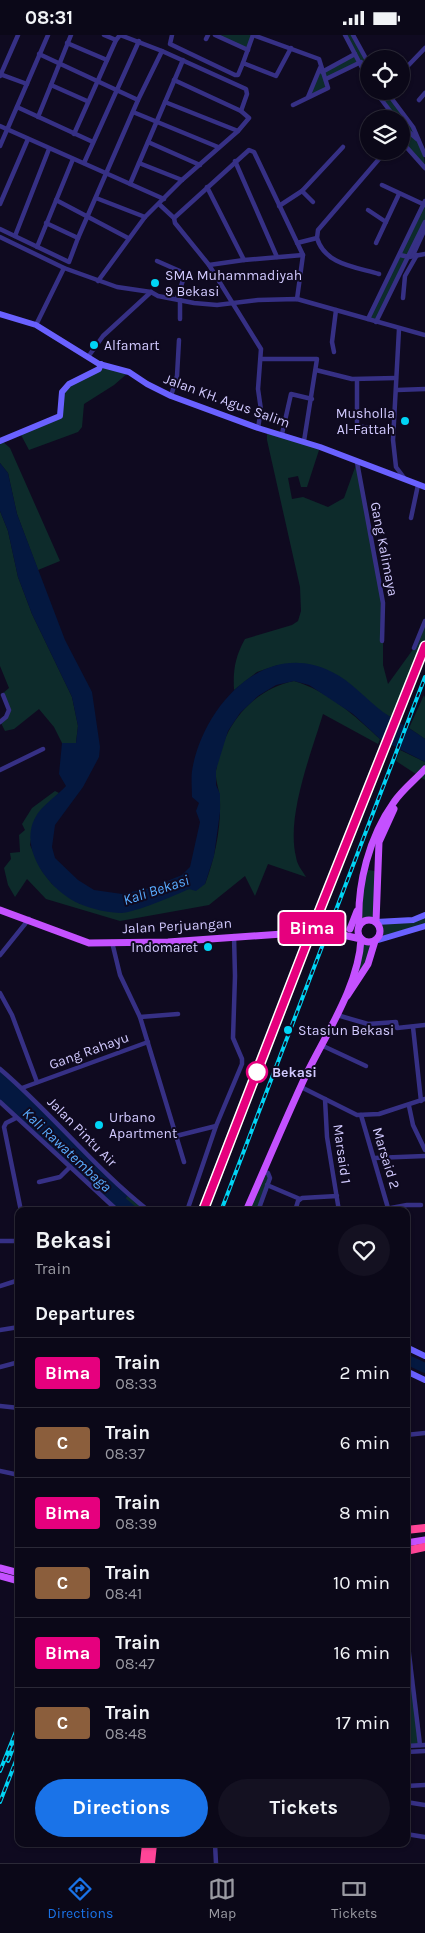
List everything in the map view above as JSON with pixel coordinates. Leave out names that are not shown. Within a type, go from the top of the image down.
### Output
[{"type":"highway","points":[[410,1530],[425,1528]]},
{"type":"highway","points":[[410,1550],[425,1547]]},
{"type":"highway","points":[[144,1863],[146,1847]]},
{"type":"highway","points":[[151,1863],[153,1847]]},
{"type":"main road","points":[[350,929],[358,908],[364,871],[382,819],[395,800],[425,769]]},
{"type":"main road","points":[[343,1000],[354,987],[368,964],[375,941],[381,931],[376,922],[378,850],[382,834],[398,803],[411,784]]},
{"type":"main road","points":[[364,871],[369,870],[378,873]]},
{"type":"main road","points":[[248,1207],[358,964],[361,939],[358,908]]},
{"type":"main road","name":"Jalan Perjuangan","points":[[0,910],[29,919],[89,943],[168,941],[337,932],[361,939]]},
{"type":"main road","points":[[337,932],[359,926],[366,920],[376,922]]},
{"type":"main road","points":[[361,939],[368,943],[375,941]]},
{"type":"main road","points":[[410,1542],[425,1540]]},
{"type":"main road","points":[[0,1568],[15,1572]]},
{"type":"main road","points":[[0,1576],[15,1580]]},
{"type":"street","points":[[18,35],[0,75],[27,84]]},
{"type":"street","points":[[0,145],[48,35]]},
{"type":"street","points":[[38,117],[71,35]]},
{"type":"street","points":[[104,35],[116,40]]},
{"type":"street","points":[[74,134],[116,40],[122,35],[246,89],[241,111]]},
{"type":"street","points":[[172,35],[169,44],[231,74],[238,75],[253,35],[319,59],[328,88],[293,105]]},
{"type":"street","points":[[215,35],[248,50]]},
{"type":"street","points":[[345,35],[360,62]]},
{"type":"street","points":[[353,35],[361,50]]},
{"type":"street","points":[[84,163],[139,41]]},
{"type":"street","points":[[67,43],[107,60]]},
{"type":"street","points":[[243,63],[276,76],[291,48]]},
{"type":"street","points":[[410,64],[425,48]]},
{"type":"street","points":[[0,229],[70,262],[105,173],[162,51]]},
{"type":"street","points":[[39,54],[138,100]]},
{"type":"street","points":[[308,97],[321,70],[355,54]]},
{"type":"street","points":[[130,184],[183,60]]},
{"type":"street","points":[[326,79],[360,63]]},
{"type":"street","points":[[98,281],[128,238],[146,217],[182,180],[238,131],[249,117],[241,111],[174,80]]},
{"type":"street","points":[[50,85],[88,101]]},
{"type":"street","points":[[419,100],[425,93]]},
{"type":"street","points":[[381,100],[389,110]]},
{"type":"street","points":[[393,100],[414,127],[424,148],[425,155]]},
{"type":"street","points":[[165,101],[238,131]]},
{"type":"street","points":[[17,107],[94,142]]},
{"type":"street","points":[[133,112],[218,147]]},
{"type":"street","points":[[0,126],[164,199]]},
{"type":"street","points":[[410,133],[420,142]]},
{"type":"street","points":[[0,203],[28,139]]},
{"type":"street","points":[[148,142],[200,165]]},
{"type":"street","points":[[279,206],[302,191],[343,147]]},
{"type":"street","points":[[15,236],[49,149]]},
{"type":"street","points":[[174,219],[235,161],[248,150],[254,151],[303,255],[297,299]]},
{"type":"street","points":[[410,151],[425,168]]},
{"type":"street","points":[[37,247],[74,159]]},
{"type":"street","points":[[378,160],[318,230],[317,238],[325,254],[332,260],[379,274]]},
{"type":"street","points":[[235,161],[277,257]]},
{"type":"street","points":[[139,163],[182,180]]},
{"type":"street","points":[[368,319],[425,204],[382,185]]},
{"type":"street","points":[[207,187],[244,260]]},
{"type":"street","points":[[302,191],[313,203]]},
{"type":"street","points":[[376,243],[399,193]]},
{"type":"street","points":[[96,197],[146,217]]},
{"type":"street","points":[[56,200],[128,238]]},
{"type":"street","points":[[159,204],[174,219],[175,223],[209,265],[262,349],[258,389],[261,410],[258,428]]},
{"type":"street","points":[[368,210],[386,222]]},
{"type":"street","points":[[376,323],[413,256],[425,222]]},
{"type":"street","points":[[46,223],[78,238]]},
{"type":"street","points":[[403,298],[405,276],[425,229]]},
{"type":"street","points":[[0,237],[64,269],[98,281],[151,292],[158,296],[217,305],[258,300],[297,299],[368,319],[376,323],[425,335]]},
{"type":"street","points":[[297,243],[317,238]]},
{"type":"street","points":[[400,255],[413,256],[425,254]]},
{"type":"street","points":[[209,265],[303,255]]},
{"type":"street","points":[[157,261],[182,272],[183,280],[179,300],[180,319]]},
{"type":"street","points":[[36,325],[64,269]]},
{"type":"street","points":[[88,357],[102,336],[151,292]]},
{"type":"street","points":[[334,352],[332,342],[336,310]]},
{"type":"street","name":"Jalan KH. Agus Salim","points":[[0,314],[36,325],[101,364],[129,372],[171,396],[258,428],[304,441],[357,463],[425,487]]},
{"type":"street","points":[[399,329],[397,390],[393,432],[396,467],[406,481]]},
{"type":"street","points":[[171,396],[177,376],[179,340]]},
{"type":"street","points":[[262,359],[317,359],[304,441]]},
{"type":"street","points":[[0,441],[60,415],[62,392],[69,385],[99,369],[101,364]]},
{"type":"street","points":[[316,370],[357,379],[396,378]]},
{"type":"street","points":[[357,379],[357,425],[393,432]]},
{"type":"street","points":[[397,390],[425,389]]},
{"type":"street","points":[[282,434],[292,395],[312,399]]},
{"type":"street","name":"Gang Kalimaya","points":[[357,463],[383,603],[382,641]]},
{"type":"street","points":[[392,475],[396,467]]},
{"type":"street","points":[[411,518],[418,485]]},
{"type":"street","points":[[414,648],[425,621]]},
{"type":"street","points":[[0,722],[6,717],[9,710],[3,695]]},
{"type":"street","points":[[0,770],[44,749]]},
{"type":"street","points":[[376,922],[406,921],[425,915]]},
{"type":"street","points":[[0,955],[29,919]]},
{"type":"street","points":[[406,921],[410,927],[407,931]]},
{"type":"street","points":[[375,941],[425,926]]},
{"type":"street","points":[[188,1207],[216,1126],[242,1064],[242,1059],[233,1039],[234,936]]},
{"type":"street","name":"Gang Rahayu","points":[[22,1088],[148,1042],[140,1017],[120,975],[112,941]]},
{"type":"street","points":[[0,993],[12,1015],[37,1082]]},
{"type":"street","points":[[140,1017],[178,1014]]},
{"type":"street","points":[[336,1015],[361,1023],[396,1022],[397,1028],[425,1025]]},
{"type":"street","points":[[301,1087],[352,1114],[361,1115],[379,1114],[423,1100],[413,1027]]},
{"type":"street","points":[[148,1042],[184,1162]]},
{"type":"street","points":[[320,1045],[366,1066]]},
{"type":"street","name":"Jalan Pintu Air","points":[[0,1069],[22,1088],[128,1195],[144,1207]]},
{"type":"street","name":"Marsaid 1","points":[[325,1099],[327,1137],[338,1207]]},
{"type":"street","points":[[0,1102],[112,1207]]},
{"type":"street","points":[[409,1106],[413,1125],[425,1150]]},
{"type":"street","name":"Marsaid 2","points":[[361,1115],[388,1207]]},
{"type":"street","points":[[16,1118],[6,1123],[4,1127],[20,1207]]},
{"type":"street","points":[[176,1136],[216,1126]]},
{"type":"street","points":[[374,1158],[425,1156]]},
{"type":"street","points":[[39,1183],[60,1177],[70,1167]]},
{"type":"street","points":[[259,1207],[269,1175],[263,1172]]},
{"type":"street","points":[[267,1185],[300,1199],[337,1196]]},
{"type":"street","points":[[297,1207],[300,1199]]},
{"type":"street","points":[[399,1207],[421,1205]]},
{"type":"street","points":[[0,1241],[15,1241]]},
{"type":"street","points":[[0,1286],[15,1281]]},
{"type":"street","points":[[0,1330],[15,1328]]},
{"type":"street","points":[[410,1349],[425,1356]]},
{"type":"street","points":[[0,1367],[15,1364]]},
{"type":"street","points":[[410,1373],[425,1380]]},
{"type":"street","points":[[0,1406],[15,1408]]},
{"type":"street","points":[[410,1435],[425,1433]]},
{"type":"street","points":[[0,1471],[15,1474]]},
{"type":"street","points":[[410,1656],[423,1745],[410,1746]]},
{"type":"street","points":[[410,1752],[425,1751]]},
{"type":"street","points":[[410,1786],[425,1785]]},
{"type":"street","points":[[410,1803],[425,1805]]},
{"type":"street","points":[[410,1834],[425,1837]]},
{"type":"street","points":[[215,1847],[216,1863]]},
{"type":"green space","points":[[215,35],[253,35],[248,50]]},
{"type":"green space","points":[[345,35],[353,35],[361,50],[360,63],[327,79],[328,86],[308,97],[320,67],[322,71],[355,54]]},
{"type":"green space","points":[[382,100],[393,100],[400,110],[389,110]]},
{"type":"green space","points":[[410,124],[421,146],[425,168],[410,151]]},
{"type":"green space","points":[[425,205],[425,229],[408,257],[376,322],[368,319]]},
{"type":"green space","points":[[101,364],[129,372],[114,385],[84,404],[82,427],[78,432],[29,450],[20,433],[56,418],[62,392],[97,369]]},
{"type":"green space","points":[[267,431],[320,447],[307,487],[301,487],[298,476],[288,478],[292,499],[303,497],[328,507],[344,498],[357,462],[383,603],[383,665],[388,684],[414,648],[425,621],[425,641],[404,691],[397,720],[278,665],[257,672],[234,690],[235,664],[245,639],[292,625],[298,621],[301,611],[300,587],[267,440]]},
{"type":"green space","points":[[0,441],[10,448],[60,561],[38,570],[17,514],[8,473],[0,463]]},
{"type":"green space","points":[[0,511],[8,531],[18,577],[32,614],[72,697],[78,726],[76,743],[62,743],[54,727],[39,709],[14,729],[5,731],[0,721],[8,713],[2,694],[9,688],[0,666]]},
{"type":"green space","points":[[294,681],[306,685],[330,698],[351,713],[380,739],[378,744],[323,714],[301,785],[294,823],[297,860],[306,877],[268,864],[255,896],[245,876],[209,905],[120,921],[46,899],[27,879],[15,897],[8,885],[4,868],[11,859],[10,853],[20,852],[19,835],[25,830],[22,824],[32,808],[55,791],[59,793],[35,819],[30,845],[42,871],[52,884],[80,904],[189,889],[205,884],[212,864],[218,832],[220,801],[216,771],[219,755],[225,740],[241,713],[252,702],[279,686]]},
{"type":"green space","points":[[424,695],[425,698],[425,739],[409,728]]},
{"type":"green space","points":[[400,750],[425,762],[425,780],[396,761]]},
{"type":"green space","points":[[364,871],[375,871],[377,922],[405,921],[425,915],[425,926],[375,941],[355,987],[362,940],[372,942],[380,933],[380,928],[376,922],[371,920],[361,924]]},
{"type":"green space","points":[[263,1172],[269,1175],[259,1207],[248,1207]]},
{"type":"green space","points":[[128,1195],[144,1207],[118,1207]]},
{"type":"green space","points":[[410,1662],[420,1745],[410,1746]]},
{"type":"water","name":"Kali Bekasi","points":[[0,463],[8,473],[17,514],[65,640],[92,692],[100,747],[99,757],[83,787],[55,825],[52,847],[55,858],[78,880],[94,890],[122,894],[150,888],[182,875],[190,867],[200,822],[196,811],[199,803],[192,797],[192,771],[198,747],[209,724],[223,703],[240,685],[260,671],[283,664],[307,664],[332,672],[352,685],[383,712],[425,739],[425,762],[380,739],[353,714],[309,685],[294,681],[276,685],[258,696],[240,713],[228,731],[216,770],[216,785],[220,794],[220,812],[214,856],[205,884],[196,891],[189,889],[145,907],[121,913],[90,908],[69,898],[58,890],[40,869],[31,843],[31,830],[35,818],[45,805],[66,786],[59,774],[62,743],[76,743],[78,726],[72,697],[32,614],[18,577],[8,531],[0,511]]},
{"type":"water","points":[[0,1069],[128,1195],[118,1207],[113,1207],[0,1102]]},
{"type":"waterway","name":"Kali Rawatembaga","points":[[113,1194],[128,1207]]},
{"type":"waterway","name":"Kali Rawatembaga","points":[[410,1361],[425,1368]]},
{"type":"railway","points":[[205,1207],[311,932],[425,646]]},
{"type":"railway","points":[[223,1207],[425,677]]},
{"type":"railway","points":[[0,1771],[15,1734]]},
{"type":"railway","points":[[8,1761],[15,1743]]},
{"type":"railway","points":[[0,1802],[15,1763]]},
{"type":"train","name":"Bima","points":[[205,1207],[311,932],[425,646]]},
{"type":"place","name":"SMA Muhammadiyah 9 Bekasi","points":[[155,283]]},
{"type":"place","name":"Alfamart","points":[[94,345]]},
{"type":"place","name":"Musholla Al-Fattah","points":[[405,421]]},
{"type":"place","name":"Indomaret","points":[[208,947]]},
{"type":"place","name":"Stasiun Bekasi","points":[[288,1030]]},
{"type":"place","name":"Bekasi","points":[[257,1072]]},
{"type":"place","name":"Urbano Apartment","points":[[99,1125]]}]
